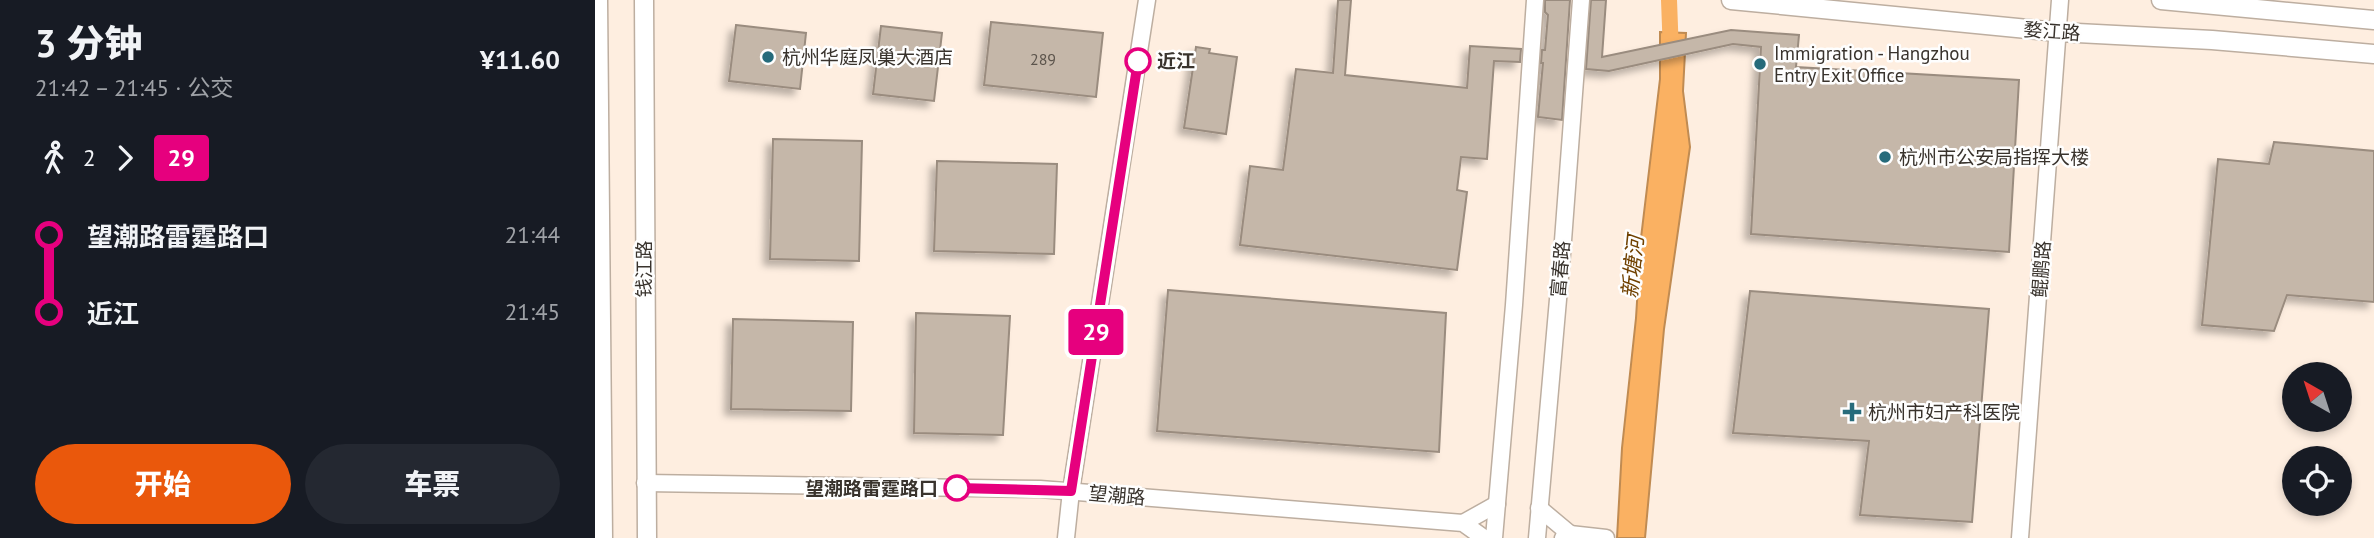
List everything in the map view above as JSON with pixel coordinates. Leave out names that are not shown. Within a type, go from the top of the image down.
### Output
[{"type":"main road","points":[[598,0],[603,538]]},
{"type":"main road","name":"钱江路","points":[[644,0],[647,538]]},
{"type":"main road","name":"婺江路","points":[[1731,0],[2058,32],[2211,40],[2374,54]]},
{"type":"main road","points":[[2161,0],[2374,20]]},
{"type":"street","points":[[1066,538],[1147,0]]},
{"type":"street","points":[[1494,538],[1535,0]]},
{"type":"street","name":"富春路","points":[[1537,538],[1581,0]]},
{"type":"street","name":"鲲鹏路","points":[[2019,538],[2060,0]]},
{"type":"street","name":"望潮路","points":[[645,483],[1071,491],[1463,523]]},
{"type":"street","points":[[1484,538],[1463,523],[1497,504]]},
{"type":"street","points":[[1539,508],[1573,536],[1606,538]]},
{"type":"shaded area","points":[[1660,32],[1686,33],[1683,91],[1690,147],[1664,329],[1645,538],[1617,538],[1622,448],[1636,318],[1641,238],[1660,79]]},
{"type":"building","points":[[1338,0],[1351,0],[1345,75],[1467,88],[1470,46],[1521,49],[1520,62],[1494,61],[1487,159],[1461,157],[1457,190],[1467,192],[1457,270],[1240,245],[1250,166],[1283,170],[1296,69],[1333,73]]},
{"type":"building","points":[[1545,0],[1570,0],[1562,120],[1538,117],[1542,50],[1545,50],[1548,15],[1545,12]]},
{"type":"building","name":"杭州市公安局指挥大楼","points":[[1591,0],[1606,0],[1602,57],[1731,30],[1799,35],[1796,67],[2019,80],[2009,252],[1751,234],[1761,47],[1733,44],[1609,71],[1586,69]]},
{"type":"building","points":[[991,22],[1103,33],[1096,97],[984,85]]},
{"type":"building","name":"杭州华庭凤巢大酒店","points":[[736,25],[806,33],[800,89],[729,81]]},
{"type":"building","points":[[881,26],[942,33],[934,101],[873,94]]},
{"type":"building","points":[[1196,47],[1210,49],[1209,53],[1237,57],[1226,134],[1184,128]]},
{"type":"building","points":[[773,139],[862,141],[859,261],[770,259]]},
{"type":"building","points":[[2274,142],[2374,151],[2374,302],[2287,295],[2274,331],[2202,325],[2218,159],[2269,164]]},
{"type":"building","points":[[937,161],[1057,164],[1054,254],[934,251]]},
{"type":"building","points":[[1168,290],[1446,313],[1439,452],[1157,431]]},
{"type":"building","name":"杭州市妇产科医院","points":[[1750,291],[1989,309],[1972,522],[1860,515],[1869,441],[1733,433]]},
{"type":"building","points":[[916,313],[1010,316],[1003,435],[914,433]]},
{"type":"building","points":[[733,319],[853,322],[851,411],[731,409]]},
{"type":"waterway","name":"新塘河","points":[[1669,0],[1671,54]]},
{"type":"bus line","name":"29","points":[[957,488],[1071,491],[1138,61]]},
{"type":"place","name":"杭州华庭凤巢大酒店","points":[[768,57]]},
{"type":"place","name":"近江","points":[[1138,61]]},
{"type":"place","name":"Immigration - Hangzhou Entry Exit Office","points":[[1760,64]]},
{"type":"place","name":"杭州市公安局指挥大楼","points":[[1885,157]]},
{"type":"place","name":"杭州市妇产科医院","points":[[1852,412]]},
{"type":"place","name":"望潮路雷霆路口","points":[[957,488]]}]
